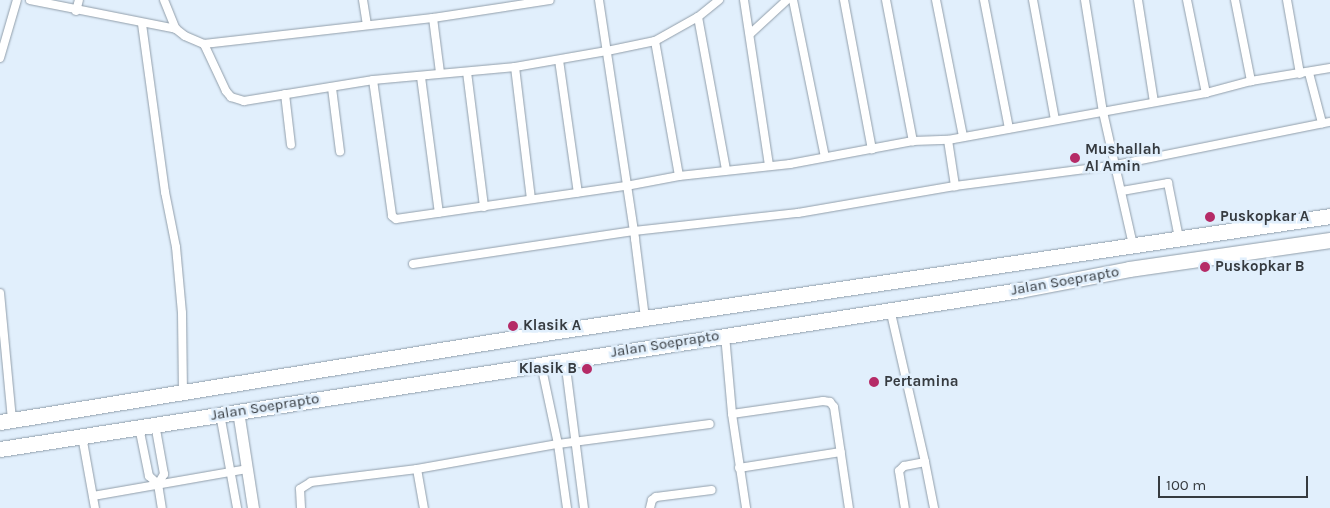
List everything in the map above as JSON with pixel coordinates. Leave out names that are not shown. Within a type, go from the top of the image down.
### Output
[{"type":"highway","name":"Jalan Soeprapto","points":[[6,421],[645,318],[1330,216]]},
{"type":"highway","name":"Jalan Soeprapto","points":[[0,449],[1020,290],[1129,269],[1330,240]]},
{"type":"street","points":[[0,58],[17,0]]},
{"type":"street","points":[[30,0],[76,11],[176,29],[185,36],[204,44],[433,18],[550,0]]},
{"type":"street","points":[[76,11],[79,0]]},
{"type":"street","points":[[165,0],[176,29]]},
{"type":"street","points":[[363,0],[367,25]]},
{"type":"street","points":[[599,0],[634,230],[645,318]]},
{"type":"street","points":[[204,44],[231,97],[244,101],[373,80],[468,72],[559,60],[608,51],[655,41],[698,17],[719,0]]},
{"type":"street","points":[[744,0],[769,165]]},
{"type":"street","points":[[750,34],[787,0]]},
{"type":"street","points":[[793,0],[825,157]]},
{"type":"street","points":[[844,0],[872,149]]},
{"type":"street","points":[[886,0],[912,141]]},
{"type":"street","points":[[936,0],[963,136]]},
{"type":"street","points":[[984,0],[1009,129]]},
{"type":"street","points":[[1032,0],[1055,120]]},
{"type":"street","points":[[1085,0],[1103,112],[1133,245]]},
{"type":"street","points":[[1138,0],[1154,102]]},
{"type":"street","points":[[1187,0],[1206,92]]},
{"type":"street","points":[[1235,0],[1251,81]]},
{"type":"street","points":[[1287,0],[1300,74]]},
{"type":"street","points":[[698,17],[726,170]]},
{"type":"street","points":[[433,18],[440,73]]},
{"type":"street","points":[[142,24],[165,192],[176,247],[182,313],[183,391]]},
{"type":"street","points":[[655,41],[679,176]]},
{"type":"street","points":[[559,60],[578,193]]},
{"type":"street","points":[[515,66],[532,199]]},
{"type":"street","points":[[373,80],[392,218],[484,207],[626,186],[679,176],[825,157],[912,141],[948,140],[1206,92],[1251,81],[1309,73],[1330,68]]},
{"type":"street","points":[[468,72],[484,207]]},
{"type":"street","points":[[413,264],[634,230],[798,213],[955,186],[1116,165],[1326,123],[1309,73]]},
{"type":"street","points":[[421,77],[439,213]]},
{"type":"street","points":[[332,88],[340,151]]},
{"type":"street","points":[[285,94],[291,145]]},
{"type":"street","points":[[948,140],[955,186]]},
{"type":"street","points":[[1122,191],[1168,183],[1179,238]]},
{"type":"street","points":[[0,293],[6,421]]},
{"type":"street","points":[[890,309],[934,508]]},
{"type":"street","points":[[725,335],[732,414],[746,508]]},
{"type":"street","points":[[565,360],[584,508]]},
{"type":"street","points":[[541,364],[558,444],[567,508]]},
{"type":"street","points":[[732,414],[827,401],[834,407],[849,508]]},
{"type":"street","points":[[238,411],[253,508]]},
{"type":"street","points":[[220,414],[237,508]]},
{"type":"street","points":[[155,424],[164,474],[158,484]]},
{"type":"street","points":[[301,508],[299,492],[307,483],[417,469],[558,444],[710,424]]},
{"type":"street","points":[[140,427],[149,476],[158,484],[162,508]]},
{"type":"street","points":[[82,436],[95,508]]},
{"type":"street","points":[[739,468],[841,452]]},
{"type":"street","points":[[906,508],[899,471],[904,466],[925,462]]},
{"type":"street","points":[[92,496],[247,469]]},
{"type":"street","points":[[417,469],[424,508]]},
{"type":"street","points":[[650,508],[652,500],[656,497],[712,490]]},
{"type":"place","name":"Mushallah Al Amin","points":[[1075,158]]},
{"type":"place","name":"Puskopkar A","points":[[1210,217]]},
{"type":"place","name":"Puskopkar B","points":[[1205,267]]},
{"type":"place","name":"Klasik A","points":[[513,326]]},
{"type":"place","name":"Klasik B","points":[[587,369]]},
{"type":"place","name":"Pertamina","points":[[874,382]]}]
